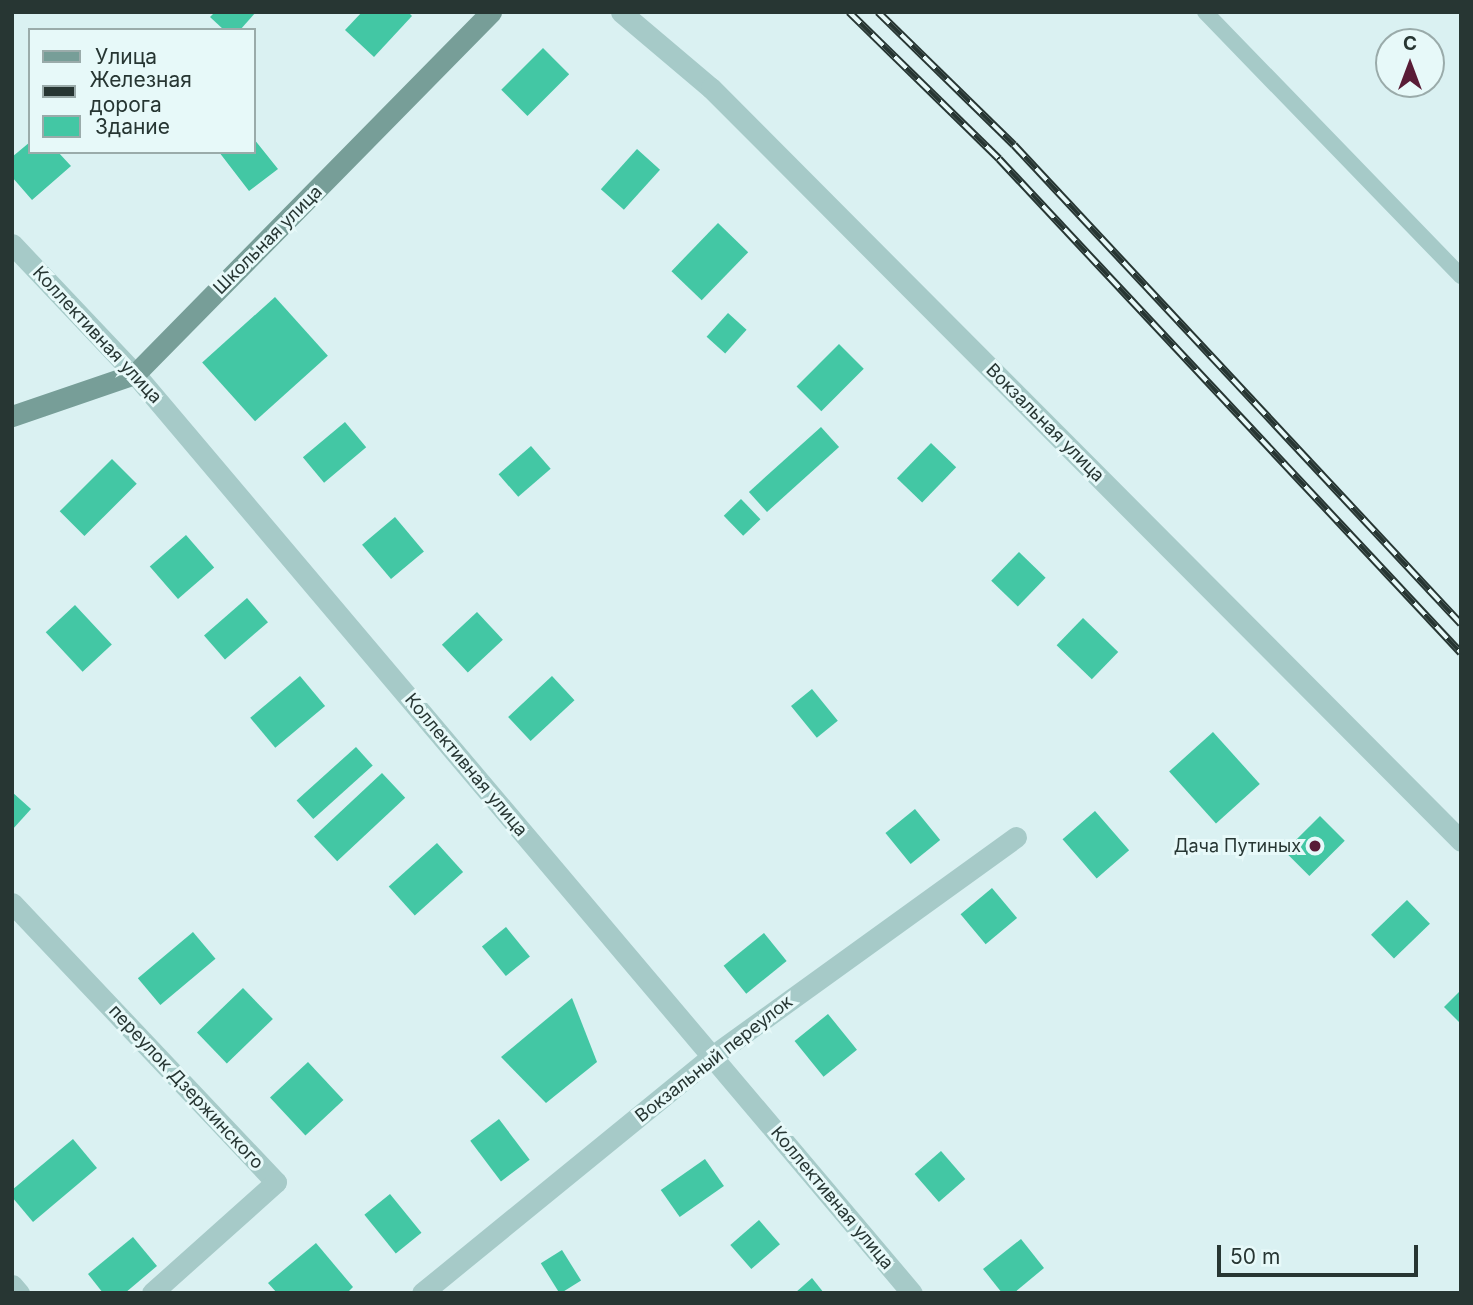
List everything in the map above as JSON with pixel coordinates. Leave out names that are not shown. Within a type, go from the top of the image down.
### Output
[{"type":"street","name":"Школьная улица","points":[[12,416],[135,374],[491,12]]},
{"type":"street","name":"Вокзальная улица","points":[[621,12],[721,97],[1461,841]]},
{"type":"street","name":"Коллективная улица","points":[[12,244],[135,374],[912,1293]]},
{"type":"street","name":"Вокзальный переулок","points":[[422,1293],[711,1057],[1016,837]]},
{"type":"street","name":"переулок Дзержинского","points":[[12,903],[275,1182],[152,1293]]},
{"type":"street","points":[[12,1285],[19,1293]]},
{"type":"lane","points":[[1205,12],[1461,276]]},
{"type":"building","points":[[215,12],[256,12],[242,28],[222,28],[210,17]]},
{"type":"building","points":[[362,12],[408,12],[412,16],[374,57],[345,30]]},
{"type":"building","points":[[543,48],[569,74],[527,116],[501,90]]},
{"type":"building","points":[[256,142],[278,169],[249,191],[221,154],[256,154]]},
{"type":"building","points":[[28,144],[28,154],[60,154],[71,166],[32,200],[12,177],[12,157]]},
{"type":"building","points":[[637,149],[660,170],[624,210],[601,189]]},
{"type":"building","points":[[718,223],[748,252],[702,300],[671,271]]},
{"type":"building","points":[[275,297],[328,356],[255,421],[202,363]]},
{"type":"building","points":[[728,313],[747,330],[725,354],[707,337]]},
{"type":"building","points":[[839,344],[864,369],[821,411],[797,386]]},
{"type":"building","points":[[345,422],[366,447],[324,483],[303,457]]},
{"type":"building","points":[[821,427],[839,447],[767,512],[749,492]]},
{"type":"building","points":[[931,443],[956,467],[922,503],[897,478]]},
{"type":"building","points":[[531,446],[551,469],[518,497],[499,474]]},
{"type":"building","points":[[112,459],[137,484],[84,536],[60,511]]},
{"type":"building","points":[[741,499],[760,519],[743,536],[724,516]]},
{"type":"building","points":[[395,517],[424,551],[391,579],[362,545]]},
{"type":"building","points":[[186,535],[214,567],[178,599],[150,566]]},
{"type":"building","points":[[1019,552],[1046,578],[1018,606],[991,581]]},
{"type":"building","points":[[247,598],[268,622],[225,660],[204,635]]},
{"type":"building","points":[[75,605],[112,644],[83,672],[46,632]]},
{"type":"building","points":[[477,612],[503,640],[468,673],[442,645]]},
{"type":"building","points":[[1083,618],[1118,652],[1092,679],[1057,645]]},
{"type":"building","points":[[300,676],[325,706],[275,748],[250,718]]},
{"type":"building","points":[[552,676],[575,700],[531,741],[508,717]]},
{"type":"building","points":[[812,689],[838,721],[817,738],[791,706]]},
{"type":"building","points":[[1213,732],[1260,784],[1216,823],[1169,771]]},
{"type":"building","points":[[356,747],[373,766],[313,819],[297,801]]},
{"type":"building","points":[[382,773],[405,798],[337,861],[314,836]]},
{"type":"building","points":[[12,792],[31,809],[12,830]]},
{"type":"building","points":[[915,809],[940,840],[911,864],[885,833]]},
{"type":"building","points":[[1095,811],[1129,850],[1097,878],[1063,839]]},
{"type":"building","name":"Дача Путиных","points":[[1320,816],[1345,841],[1309,876],[1285,851]]},
{"type":"building","points":[[437,843],[463,872],[415,915],[389,886]]},
{"type":"building","points":[[992,888],[1017,918],[986,944],[961,914]]},
{"type":"building","points":[[1407,900],[1430,924],[1394,958],[1371,935]]},
{"type":"building","points":[[506,927],[530,957],[506,976],[482,947]]},
{"type":"building","points":[[193,932],[215,959],[160,1005],[138,978]]},
{"type":"building","points":[[764,933],[787,961],[746,994],[724,966]]},
{"type":"building","points":[[243,988],[273,1019],[227,1063],[197,1032]]},
{"type":"building","points":[[1461,990],[1461,1024],[1444,1007]]},
{"type":"building","points":[[572,998],[597,1062],[546,1103],[501,1057]]},
{"type":"building","points":[[828,1014],[857,1050],[824,1077],[795,1041]]},
{"type":"building","points":[[308,1062],[343,1100],[305,1135],[270,1097]]},
{"type":"building","points":[[499,1119],[530,1160],[501,1181],[470,1141]]},
{"type":"building","points":[[73,1139],[97,1168],[33,1222],[12,1197],[12,1190]]},
{"type":"building","points":[[941,1151],[965,1179],[939,1202],[915,1174]]},
{"type":"building","points":[[705,1159],[724,1186],[680,1217],[661,1190]]},
{"type":"building","points":[[390,1194],[421,1233],[396,1254],[364,1215]]},
{"type":"building","points":[[759,1220],[780,1244],[751,1269],[730,1245]]},
{"type":"building","points":[[133,1237],[157,1266],[125,1293],[103,1293],[88,1274]]},
{"type":"building","points":[[1021,1239],[1044,1268],[1014,1293],[1002,1293],[983,1269]]},
{"type":"building","points":[[316,1243],[353,1287],[347,1293],[277,1293],[268,1283]]},
{"type":"building","points":[[562,1250],[581,1281],[559,1293],[541,1263]]},
{"type":"building","points":[[812,1278],[824,1293],[795,1293]]},
{"type":"railway","points":[[849,12],[999,159],[1461,653]]},
{"type":"railway","points":[[878,12],[1014,145],[1461,624]]},
{"type":"place","name":"Дача Путиных","points":[[1315,846]]}]
